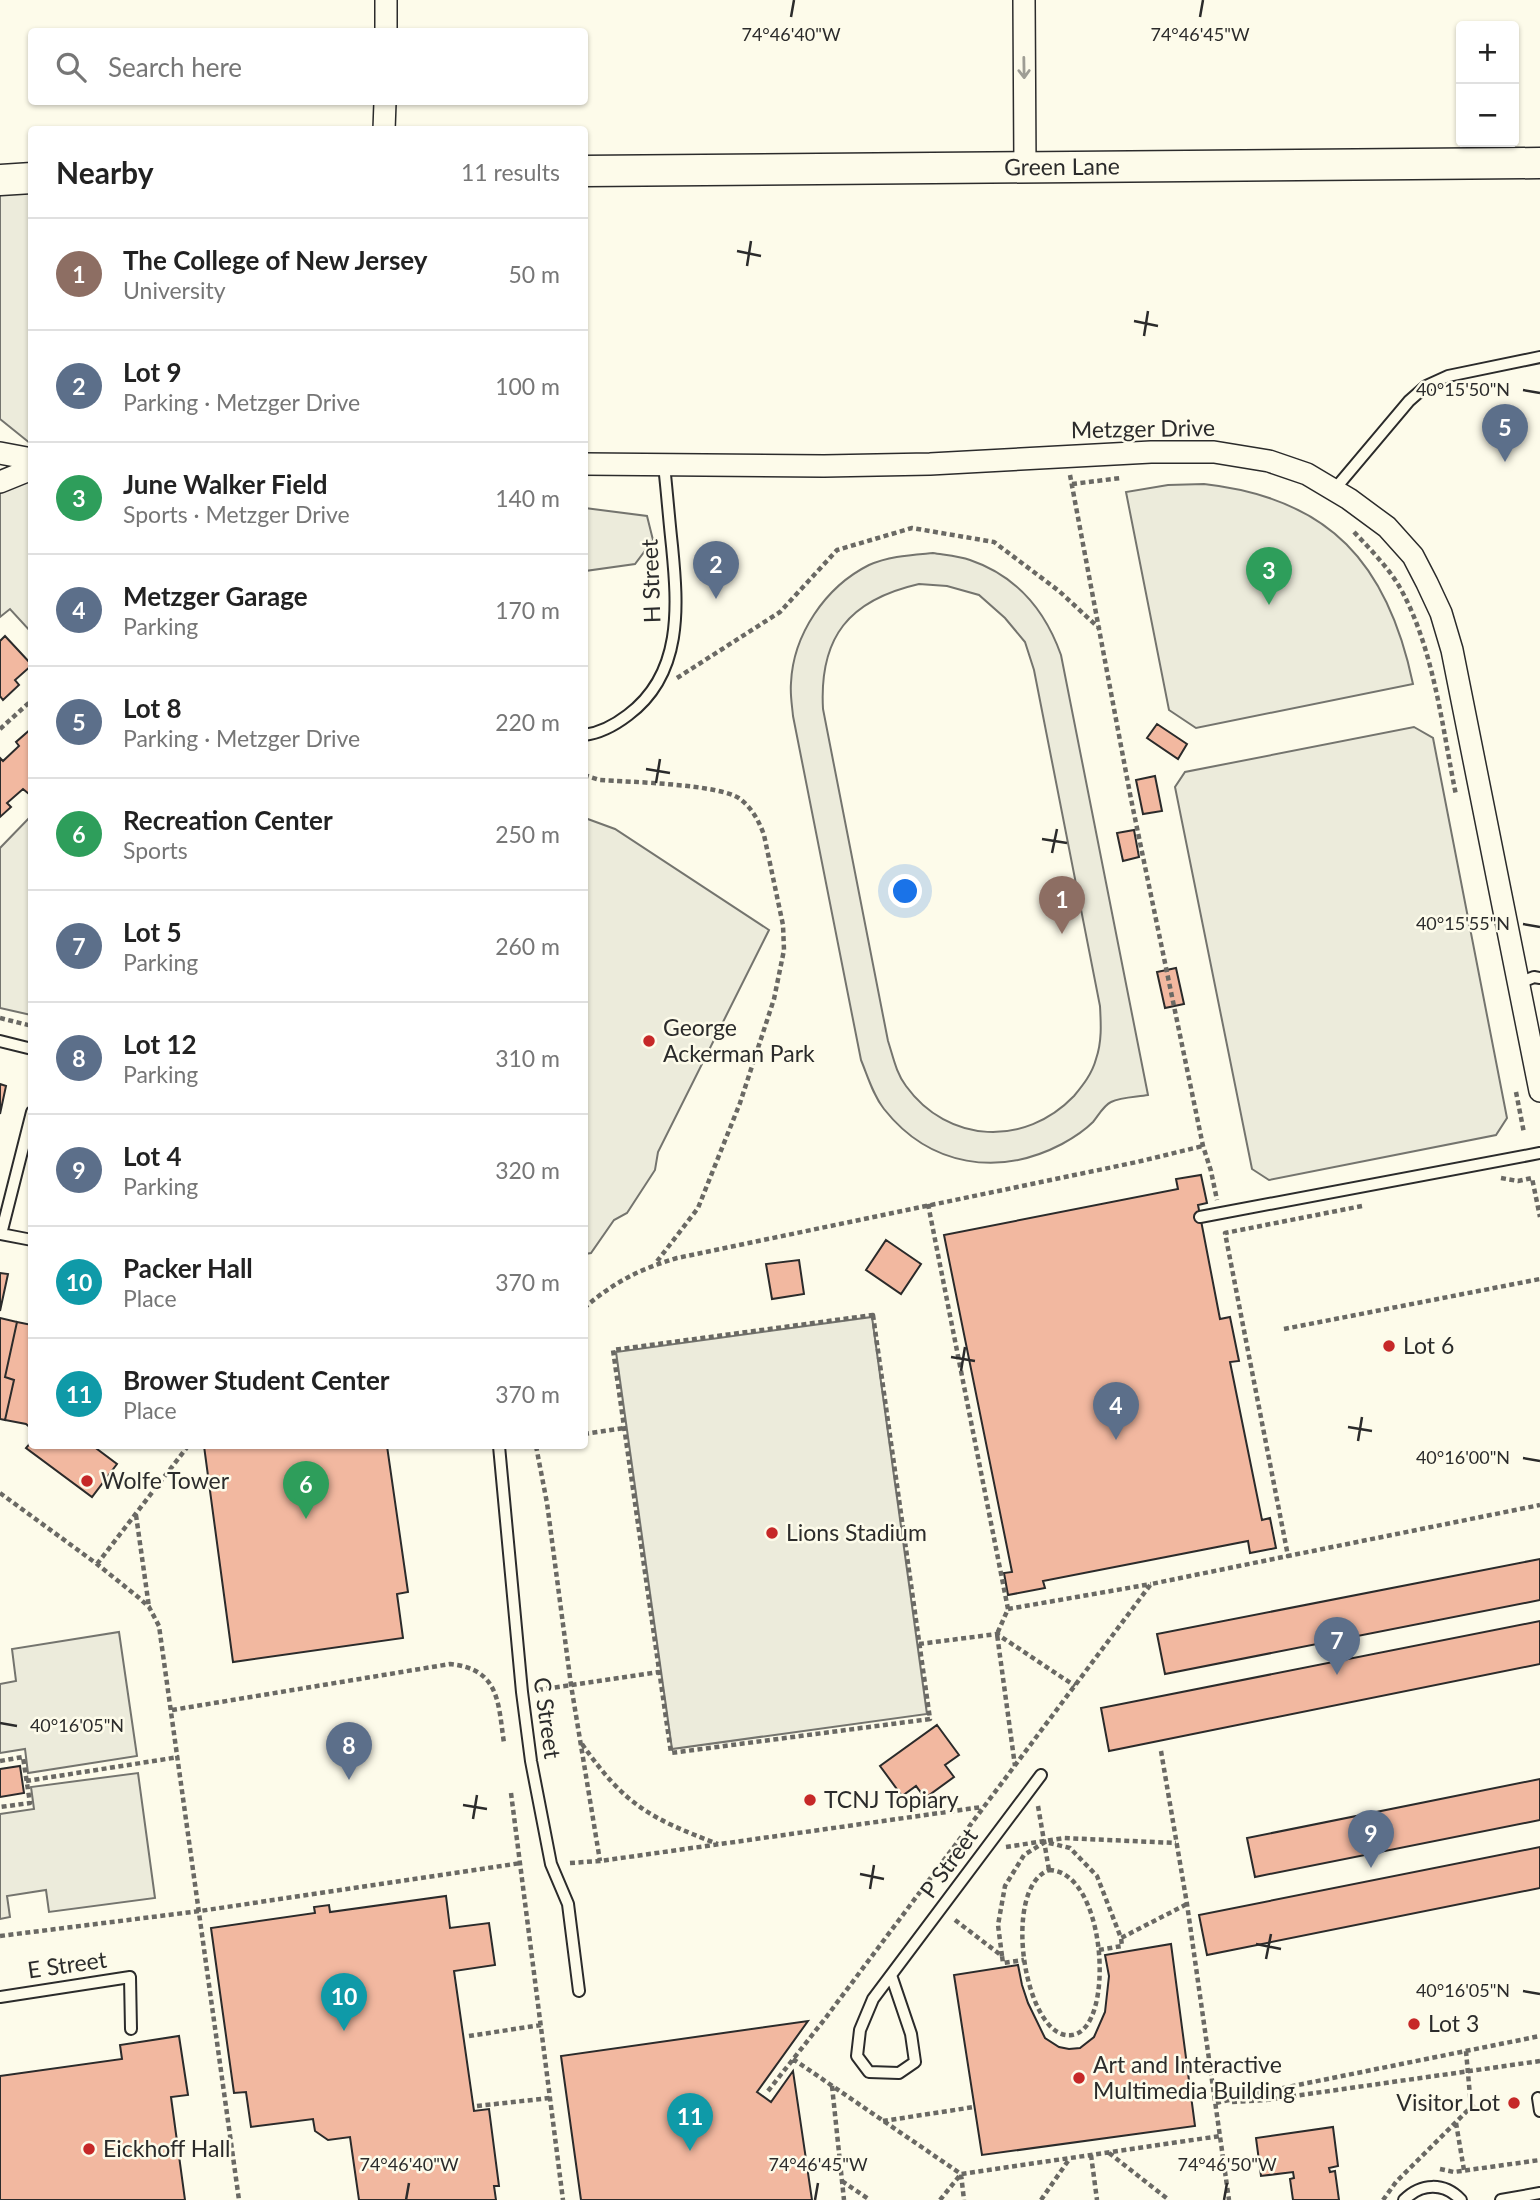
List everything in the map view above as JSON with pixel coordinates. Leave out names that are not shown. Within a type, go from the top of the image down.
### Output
[{"type":"street","points":[[386,0],[386,28]]},
{"type":"street","points":[[1024,0],[1025,166]]},
{"type":"street","points":[[384,126],[385,105]]},
{"type":"street","name":"Green Lane","points":[[588,171],[1540,163]]},
{"type":"street","points":[[0,180],[28,178]]},
{"type":"street","name":"Metzger Drive","points":[[588,464],[930,464],[1152,452],[1214,452],[1269,461],[1307,474],[1334,490],[1387,527],[1413,556],[1441,613],[1452,650],[1540,1091]]},
{"type":"street","points":[[0,453],[28,458]]},
{"type":"street","points":[[0,482],[28,471]]},
{"type":"lane","points":[[1334,490],[1409,401],[1426,386],[1448,376],[1540,357]]},
{"type":"lane","name":"H Street","points":[[588,734],[616,724],[637,708],[654,690],[672,647],[677,602],[664,465]]},
{"type":"lane","points":[[1519,983],[1534,976],[1540,978]]},
{"type":"lane","points":[[0,1041],[28,1048]]},
{"type":"lane","points":[[28,1128],[1,1234],[28,1239]]},
{"type":"lane","points":[[1200,1217],[1540,1153]]},
{"type":"lane","name":"C Street","points":[[499,1449],[531,1760],[551,1864],[568,1904],[579,1991]]},
{"type":"lane","name":"P Street","points":[[891,1975],[911,2034],[915,2062],[899,2073],[869,2072],[858,2056],[860,2030],[873,1999],[984,1850],[1041,1775]]},
{"type":"lane","name":"E Street","points":[[0,1997],[130,1977],[131,2029]]},
{"type":"lane","points":[[1538,2098],[1540,2111]]},
{"type":"lane","points":[[1404,2200],[1414,2191],[1437,2186],[1449,2190],[1461,2200]]},
{"type":"lane","points":[[1501,2200],[1540,2193]]},
{"type":"path","points":[[1066,457],[1131,799],[1203,1146],[1225,1233],[1288,1556],[1540,1505]]},
{"type":"path","points":[[1072,484],[1132,477]]},
{"type":"path","points":[[654,690],[678,678],[780,612],[838,550],[912,528],[994,542],[1059,591],[1100,629]]},
{"type":"path","points":[[1353,530],[1376,554],[1398,585],[1416,619],[1426,652],[1457,798]]},
{"type":"path","points":[[0,729],[28,704]]},
{"type":"path","points":[[588,776],[600,780],[718,790],[740,798],[759,821],[764,835],[783,925],[784,950],[774,999],[740,1103],[698,1208],[655,1264]]},
{"type":"path","points":[[0,1018],[28,1025]]},
{"type":"path","points":[[1515,1088],[1524,1133]]},
{"type":"path","points":[[588,1305],[635,1272],[677,1258],[1203,1146]]},
{"type":"path","points":[[1488,1181],[1532,1178],[1540,1217]]},
{"type":"path","points":[[1225,1233],[1374,1203]]},
{"type":"path","points":[[928,1204],[1008,1609],[997,1634],[1015,1766]]},
{"type":"path","points":[[1284,1329],[1540,1279]]},
{"type":"path","points":[[873,1315],[930,1719],[671,1753],[624,1427],[613,1350],[873,1315]]},
{"type":"path","points":[[588,1433],[624,1427]]},
{"type":"path","points":[[97,1564],[186,1449]]},
{"type":"path","points":[[537,1449],[600,1861]]},
{"type":"path","points":[[0,1493],[97,1564],[149,1607]]},
{"type":"path","points":[[136,1514],[149,1607],[159,1626],[172,1710],[239,2200]]},
{"type":"path","points":[[1008,1609],[1151,1584]]},
{"type":"path","points":[[919,1644],[997,1634],[1075,1686]]},
{"type":"path","points":[[172,1710],[420,1667],[458,1664],[482,1673],[497,1695],[504,1743]]},
{"type":"path","points":[[538,1690],[659,1672]]},
{"type":"path","points":[[580,1740],[612,1783],[643,1812],[719,1844]]},
{"type":"path","points":[[1161,1751],[1187,1904],[1229,2200]]},
{"type":"path","points":[[0,1761],[23,1757],[30,1803],[0,1807]]},
{"type":"path","points":[[26,1781],[179,1757]]},
{"type":"path","points":[[511,1793],[563,2200]]},
{"type":"path","points":[[1038,1805],[1049,1870]]},
{"type":"path","points":[[570,1863],[600,1861],[983,1806]]},
{"type":"path","points":[[984,1850],[1064,1838],[1176,1843]]},
{"type":"path","points":[[1024,1960],[1003,1963],[998,1925],[1005,1886],[1024,1855],[1045,1842],[1070,1848],[1097,1876],[1122,1946],[1099,1950]]},
{"type":"path","points":[[0,1936],[200,1911],[521,1863]]},
{"type":"path","points":[[1057,1870],[1082,1894],[1094,1920],[1099,1950],[1100,1975],[1095,2007],[1084,2028],[1077,2034],[1068,2036],[1050,2026],[1043,2016],[1024,1960],[1022,1938],[1026,1900],[1041,1873],[1057,1870]]},
{"type":"path","points":[[1121,1938],[1187,1904]]},
{"type":"path","points":[[955,1920],[1002,1956]]},
{"type":"path","points":[[469,2036],[541,2025]]},
{"type":"path","points":[[1216,2104],[1540,2036]]},
{"type":"path","points":[[1466,2051],[1471,2107]]},
{"type":"path","points":[[793,2059],[961,2174],[1220,2136]]},
{"type":"path","points":[[1216,2104],[1540,2061]]},
{"type":"path","points":[[832,2086],[844,2200]]},
{"type":"path","points":[[477,2106],[550,2098]]},
{"type":"path","points":[[1383,2200],[1401,2177],[1471,2107],[1491,2105]]},
{"type":"path","points":[[883,2121],[974,2107]]},
{"type":"path","points":[[1456,2123],[1464,2170]]},
{"type":"path","points":[[1108,2152],[1169,2200]]},
{"type":"path","points":[[1091,2155],[1097,2200]]},
{"type":"path","points":[[1041,2200],[1071,2158]]},
{"type":"path","points":[[1435,2169],[1454,2172],[1540,2160]]},
{"type":"path","points":[[1401,2177],[1417,2172]]},
{"type":"path","points":[[940,2200],[961,2174]]},
{"type":"path","points":[[961,2174],[964,2200]]},
{"type":"path","points":[[842,2181],[870,2200]]},
{"type":"shaded area","points":[[28,177],[28,442],[0,419],[0,178]]},
{"type":"shaded area","points":[[28,476],[28,629],[10,609],[0,617],[0,491]]},
{"type":"shaded area","points":[[1204,484],[1248,492],[1286,504],[1319,522],[1346,544],[1369,572],[1388,604],[1413,684],[1196,728],[1169,710],[1126,492],[1168,485]]},
{"type":"shaded area","points":[[588,508],[647,516],[653,540],[635,564],[588,571]]},
{"type":"shaded area","points":[[933,553],[966,559],[987,567],[1015,585],[1038,609],[1061,655],[1148,1095],[1111,1102],[1090,1125],[1062,1144],[1014,1161],[967,1161],[922,1144],[902,1129],[880,1104],[874,1092],[861,1060],[793,716],[791,683],[798,647],[814,614],[826,599],[853,574],[869,565],[892,558]],"holes":[[[919,584],[947,586],[979,595],[1005,618],[1025,642],[1034,670],[1100,1006],[1099,1046],[1090,1074],[1084,1083],[1074,1096],[1054,1113],[1033,1124],[1010,1131],[987,1132],[965,1128],[943,1119],[923,1105],[900,1076],[888,1041],[823,709],[826,661],[843,625],[874,600],[895,591]]]},
{"type":"shaded area","points":[[1414,727],[1433,738],[1507,1118],[1496,1135],[1269,1180],[1252,1169],[1175,787],[1185,772]]},
{"type":"shaded area","points":[[28,819],[28,1014],[0,1008],[0,848]]},
{"type":"shaded area","name":"George Ackerman Park","points":[[588,819],[615,829],[769,930],[658,1152],[655,1170],[627,1213],[614,1220],[588,1254]]},
{"type":"shaded area","name":"Lions Stadium","points":[[872,1317],[927,1714],[672,1749],[616,1352]]},
{"type":"shaded area","points":[[119,1632],[137,1756],[28,1773],[25,1749],[0,1753],[0,1684],[16,1681],[12,1649]]},
{"type":"shaded area","points":[[138,1773],[155,1898],[49,1912],[46,1890],[7,1896],[10,1917],[0,1919],[0,1814],[34,1809],[31,1787]]},
{"type":"building","points":[[5,636],[28,661],[28,669],[15,680],[19,685],[3,700],[0,696],[0,641]]},
{"type":"building","points":[[1157,724],[1187,744],[1178,759],[1147,738]]},
{"type":"building","points":[[28,732],[28,793],[23,789],[7,803],[11,807],[0,817],[0,758],[3,761],[19,746],[16,742]]},
{"type":"building","points":[[1155,776],[1162,811],[1143,814],[1136,780]]},
{"type":"building","points":[[1134,830],[1139,857],[1123,861],[1117,833]]},
{"type":"building","points":[[1176,968],[1184,1004],[1165,1008],[1157,972]]},
{"type":"building","points":[[0,1084],[6,1086],[0,1114]]},
{"type":"building","points":[[1201,1175],[1207,1203],[1198,1205],[1220,1319],[1230,1317],[1239,1361],[1230,1362],[1262,1520],[1270,1518],[1276,1548],[1250,1553],[1248,1541],[1043,1581],[1045,1588],[1008,1595],[1004,1573],[1012,1572],[944,1235],[1178,1189],[1176,1179]]},
{"type":"building","points":[[886,1240],[921,1264],[901,1294],[866,1270]]},
{"type":"building","points":[[799,1260],[804,1294],[772,1299],[766,1264]]},
{"type":"building","points":[[0,1273],[8,1274],[0,1311]]},
{"type":"building","points":[[0,1318],[17,1322],[5,1377],[14,1380],[5,1420],[0,1419]]},
{"type":"building","points":[[17,1322],[28,1324],[28,1426],[5,1420],[14,1380],[5,1377]]},
{"type":"building","name":"Wolfe Tower","points":[[28,1446],[28,1449],[97,1449],[117,1464],[92,1497],[26,1448]]},
{"type":"building","points":[[204,1449],[387,1449],[408,1592],[397,1594],[403,1638],[233,1662]]},
{"type":"building","points":[[1540,1559],[1540,1600],[1165,1674],[1157,1634]]},
{"type":"building","points":[[1540,1621],[1540,1664],[1109,1751],[1101,1708]]},
{"type":"building","points":[[937,1725],[959,1755],[945,1765],[954,1777],[925,1798],[916,1786],[902,1796],[880,1766]]},
{"type":"building","points":[[20,1766],[24,1793],[0,1797],[0,1769]]},
{"type":"building","points":[[1540,1779],[1540,1820],[1255,1877],[1247,1838]]},
{"type":"building","points":[[1540,1847],[1540,1888],[1207,1955],[1199,1915]]},
{"type":"building","points":[[446,1896],[450,1928],[489,1923],[495,1965],[454,1971],[474,2111],[489,2109],[499,2186],[494,2186],[496,2200],[359,2200],[350,2137],[328,2140],[315,2131],[313,2119],[251,2127],[246,2092],[234,2093],[211,1928],[315,1913],[314,1907],[329,1905],[330,1912]]},
{"type":"building","name":"Art and Interactive Multimedia Building","points":[[1171,1944],[1195,2126],[982,2155],[954,1975],[1018,1965],[1028,2003],[1045,2038],[1059,2047],[1080,2048],[1094,2037],[1105,2012],[1109,1976],[1105,1955]]},
{"type":"building","points":[[808,2021],[757,2092],[771,2102],[793,2071],[812,2200],[581,2200],[561,2056]]},
{"type":"building","name":"Eickhoff Hall","points":[[179,2036],[188,2095],[171,2097],[185,2200],[0,2200],[0,2076],[122,2059],[120,2045]]},
{"type":"building","points":[[1333,2127],[1338,2166],[1329,2168],[1330,2172],[1335,2171],[1339,2200],[1293,2200],[1290,2179],[1294,2178],[1293,2172],[1261,2176],[1256,2138]]},
{"type":"place","name":"Lot 8","points":[[1505,462]]},
{"type":"place","name":"Lot 9","points":[[716,599]]},
{"type":"place","name":"June Walker Field","points":[[1269,605]]},
{"type":"place","name":"The College of New Jersey","points":[[1062,934]]},
{"type":"place","name":"George Ackerman Park","points":[[649,1041]]},
{"type":"place","name":"Lot 6","points":[[1389,1346]]},
{"type":"place","name":"Metzger Garage","points":[[1116,1440]]},
{"type":"place","name":"Wolfe Tower","points":[[87,1481]]},
{"type":"place","name":"Recreation Center","points":[[306,1519]]},
{"type":"place","name":"Lions Stadium","points":[[772,1533]]},
{"type":"place","name":"Lot 5","points":[[1337,1675]]},
{"type":"place","name":"Lot 12","points":[[349,1780]]},
{"type":"place","name":"TCNJ Topiary","points":[[810,1800]]},
{"type":"place","name":"Lot 4","points":[[1371,1868]]},
{"type":"place","name":"Lot 3","points":[[1414,2024]]},
{"type":"place","name":"Packer Hall","points":[[344,2031]]},
{"type":"place","name":"Art and Interactive Multimedia Building","points":[[1079,2078]]},
{"type":"place","name":"Visitor Lot","points":[[1514,2103]]},
{"type":"place","name":"Eickhoff Hall","points":[[89,2149]]},
{"type":"place","name":"Brower Student Center","points":[[690,2151]]}]
